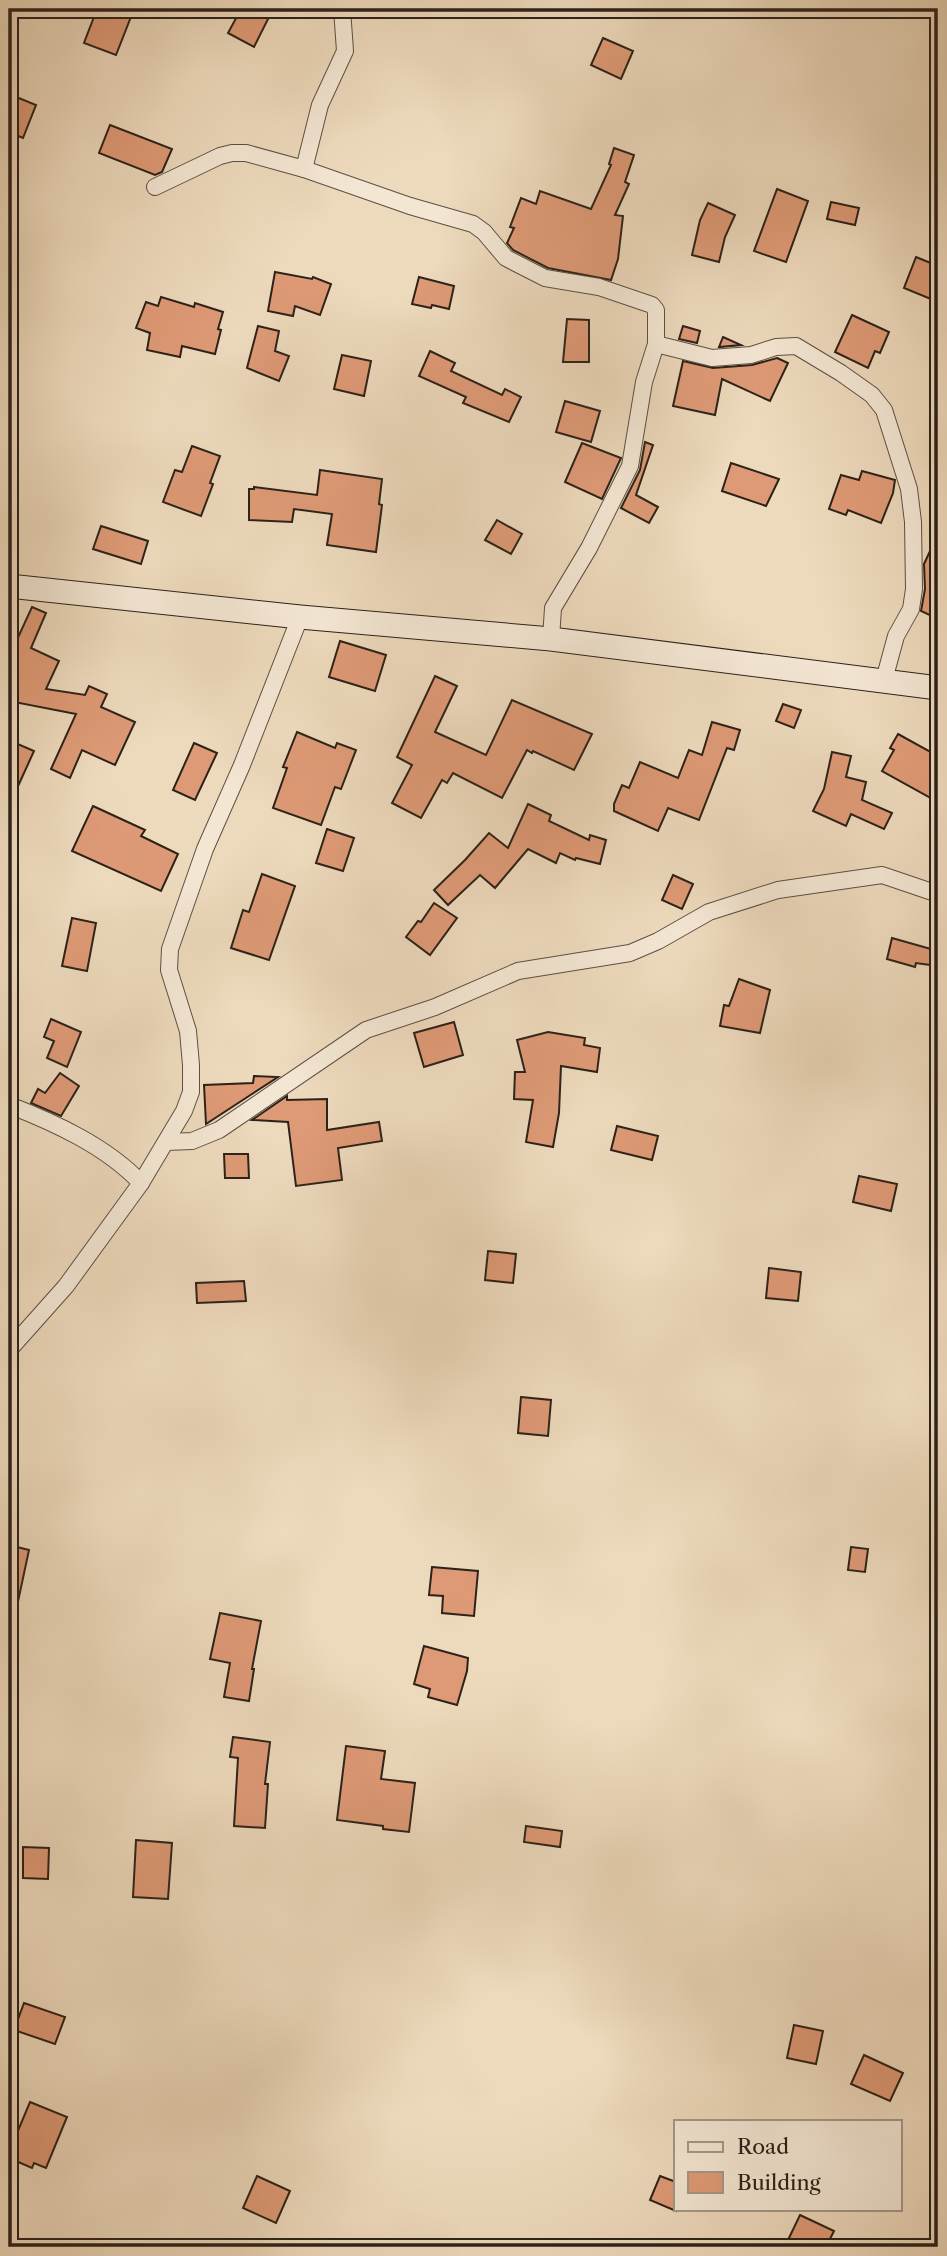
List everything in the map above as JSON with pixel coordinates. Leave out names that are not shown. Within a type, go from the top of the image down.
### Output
[{"type":"street","points":[[304,169],[320,105],[345,51],[342,9]]},
{"type":"street","points":[[155,187],[220,156],[246,153],[473,224],[484,232],[506,258],[545,278],[599,287],[653,305],[656,310],[656,344],[644,382],[630,466],[589,548],[553,608],[551,639]]},
{"type":"street","points":[[656,344],[712,358],[751,355],[776,347],[796,346],[862,387],[884,410],[909,489],[913,522],[914,589],[911,609],[896,636],[884,681]]},
{"type":"street","points":[[9,586],[300,617],[551,639],[938,688]]},
{"type":"street","points":[[9,1350],[66,1286],[141,1183],[184,1111],[191,1092],[191,1065],[188,1031],[169,970],[170,949],[205,849],[242,765],[300,617]]},
{"type":"street","points":[[166,1142],[198,1139],[219,1130],[378,1024],[435,1007],[518,971],[630,953],[709,912],[778,890],[882,875],[938,894]]},
{"type":"street","points":[[9,1105],[82,1138],[129,1170],[141,1183]]},
{"type":"street","points":[[184,1111],[198,1139]]},
{"type":"building","points":[[97,9],[134,9],[116,55],[84,43]]},
{"type":"building","points":[[241,9],[273,9],[254,47],[228,33]]},
{"type":"building","points":[[603,38],[633,51],[621,79],[591,65]]},
{"type":"building","points":[[9,94],[36,105],[23,138],[9,132]]},
{"type":"building","points":[[110,125],[172,149],[162,172],[155,175],[99,153]]},
{"type":"building","points":[[614,148],[634,155],[625,182],[629,184],[615,215],[623,216],[618,259],[611,280],[548,268],[513,250],[507,243],[514,228],[510,227],[521,198],[536,204],[540,191],[591,209],[611,165],[609,164]]},
{"type":"building","points":[[777,189],[808,201],[786,262],[754,251]]},
{"type":"building","points":[[831,202],[859,208],[855,225],[827,219]]},
{"type":"building","points":[[708,203],[735,215],[725,237],[719,262],[692,255],[700,220]]},
{"type":"building","points":[[916,257],[938,266],[938,302],[904,288]]},
{"type":"building","points":[[275,272],[312,279],[313,277],[331,284],[320,315],[295,306],[293,316],[268,311]]},
{"type":"building","points":[[419,277],[454,286],[449,309],[412,304]]},
{"type":"building","points":[[161,297],[194,307],[195,303],[223,312],[215,354],[182,346],[180,357],[147,350],[150,333],[136,328],[146,302],[158,306]]},
{"type":"building","points":[[852,315],[889,332],[880,353],[875,351],[868,368],[835,352]]},
{"type":"building","points":[[567,319],[589,320],[589,362],[563,362]]},
{"type":"building","points":[[258,326],[279,331],[275,351],[289,356],[279,381],[247,368]]},
{"type":"building","points":[[683,326],[700,331],[697,343],[679,339]]},
{"type":"building","points":[[723,337],[741,345],[719,347]]},
{"type":"building","points":[[430,351],[455,363],[451,371],[502,395],[505,389],[521,397],[509,422],[463,403],[466,397],[419,376]]},
{"type":"building","points":[[342,355],[371,361],[364,396],[334,389]]},
{"type":"building","points":[[777,358],[788,363],[770,401],[722,379],[715,415],[673,406],[683,361],[713,368],[752,365]]},
{"type":"building","points":[[565,401],[600,411],[591,442],[556,432]]},
{"type":"building","points":[[645,442],[653,445],[636,495],[658,507],[649,523],[621,508],[640,470]]},
{"type":"building","points":[[582,443],[621,458],[602,499],[565,482]]},
{"type":"building","points":[[192,446],[220,456],[201,516],[163,502],[175,470],[182,472]]},
{"type":"building","points":[[731,463],[779,479],[766,506],[722,491]]},
{"type":"building","points":[[320,470],[382,479],[379,504],[382,505],[376,552],[327,545],[332,514],[294,509],[292,522],[249,520],[249,489],[254,487],[317,495]]},
{"type":"building","points":[[862,471],[895,480],[893,493],[881,523],[848,510],[846,515],[829,509],[841,475],[859,480]]},
{"type":"building","points":[[497,520],[522,534],[511,554],[485,540]]},
{"type":"building","points":[[101,526],[148,541],[141,564],[93,549]]},
{"type":"building","points":[[938,534],[938,619],[921,611],[925,589],[924,564]]},
{"type":"building","points":[[32,607],[46,613],[31,648],[59,661],[46,689],[85,695],[89,686],[107,694],[101,707],[135,722],[115,765],[82,750],[70,778],[51,769],[76,714],[9,701],[9,657]]},
{"type":"building","points":[[340,641],[386,655],[375,691],[329,677]]},
{"type":"building","points":[[435,676],[457,686],[435,732],[486,755],[512,700],[592,734],[574,770],[527,750],[502,798],[453,773],[447,783],[442,780],[421,818],[392,803],[412,765],[397,757]]},
{"type":"building","points":[[783,704],[801,710],[794,728],[776,721]]},
{"type":"building","points":[[712,722],[740,730],[734,750],[727,748],[699,820],[668,808],[658,831],[614,811],[622,785],[629,788],[640,762],[678,778],[689,750],[702,755]]},
{"type":"building","points":[[297,732],[335,748],[337,743],[356,750],[341,789],[335,787],[321,825],[273,808],[287,768],[283,767]]},
{"type":"building","points":[[898,734],[938,756],[938,802],[882,771],[894,750],[890,748]]},
{"type":"building","points":[[13,742],[34,751],[9,806],[9,752]]},
{"type":"building","points":[[194,743],[217,753],[195,800],[173,790]]},
{"type":"building","points":[[832,752],[851,756],[846,777],[866,782],[862,800],[892,813],[884,829],[851,814],[846,826],[813,811],[824,789]]},
{"type":"building","points":[[528,804],[551,815],[549,821],[589,840],[590,835],[606,840],[600,864],[576,858],[575,860],[560,853],[556,863],[528,849],[495,888],[480,875],[448,905],[434,890],[489,833],[508,848]]},
{"type":"building","points":[[93,806],[145,830],[141,836],[178,854],[161,891],[72,851]]},
{"type":"building","points":[[327,829],[354,838],[343,871],[316,863]]},
{"type":"building","points":[[262,874],[295,886],[269,960],[231,948],[243,910],[249,912]]},
{"type":"building","points":[[673,875],[693,884],[682,909],[662,900]]},
{"type":"building","points":[[434,903],[457,918],[430,955],[406,937]]},
{"type":"building","points":[[72,918],[96,923],[87,971],[62,966]]},
{"type":"building","points":[[892,938],[938,951],[938,966],[916,963],[915,967],[887,959]]},
{"type":"building","points":[[739,979],[770,990],[760,1033],[720,1026],[724,1005],[729,1006]]},
{"type":"building","points":[[51,1019],[81,1032],[67,1067],[47,1058],[54,1041],[44,1037]]},
{"type":"building","points":[[454,1022],[463,1055],[424,1067],[414,1033]]},
{"type":"building","points":[[548,1032],[585,1038],[584,1045],[600,1048],[597,1072],[561,1066],[559,1113],[553,1147],[526,1142],[533,1100],[514,1099],[515,1072],[525,1072],[517,1040]]},
{"type":"building","points":[[60,1073],[79,1086],[61,1116],[31,1103],[38,1089],[45,1093]]},
{"type":"building","points":[[254,1076],[278,1077],[206,1124],[204,1085],[253,1083]]},
{"type":"building","points":[[287,1096],[287,1100],[327,1099],[327,1130],[379,1122],[382,1141],[338,1148],[342,1180],[296,1186],[288,1122],[252,1120]]},
{"type":"building","points":[[617,1126],[658,1136],[652,1160],[611,1150]]},
{"type":"building","points":[[224,1154],[248,1154],[249,1178],[225,1178]]},
{"type":"building","points":[[859,1176],[897,1184],[891,1211],[853,1202]]},
{"type":"building","points":[[488,1251],[516,1254],[513,1283],[485,1280]]},
{"type":"building","points":[[769,1268],[801,1272],[798,1301],[766,1298]]},
{"type":"building","points":[[244,1281],[246,1301],[197,1303],[196,1283]]},
{"type":"building","points":[[521,1397],[551,1400],[548,1436],[518,1433]]},
{"type":"building","points":[[9,1545],[29,1550],[16,1611],[9,1610]]},
{"type":"building","points":[[851,1547],[868,1549],[865,1572],[848,1570]]},
{"type":"building","points":[[432,1567],[478,1571],[474,1616],[442,1613],[443,1596],[429,1595]]},
{"type":"building","points":[[220,1613],[261,1621],[249,1701],[224,1697],[230,1663],[210,1659]]},
{"type":"building","points":[[424,1646],[468,1658],[457,1705],[428,1697],[430,1689],[414,1684]]},
{"type":"building","points":[[233,1737],[270,1742],[265,1784],[268,1784],[265,1828],[234,1826],[238,1758],[230,1757]]},
{"type":"building","points":[[346,1746],[385,1751],[381,1779],[415,1783],[409,1832],[337,1820]]},
{"type":"building","points":[[526,1826],[562,1831],[560,1847],[524,1842]]},
{"type":"building","points":[[136,1840],[172,1843],[168,1899],[133,1897]]},
{"type":"building","points":[[23,1847],[49,1848],[48,1879],[23,1878]]},
{"type":"building","points":[[24,2003],[65,2017],[55,2044],[14,2030]]},
{"type":"building","points":[[794,2025],[823,2031],[816,2064],[787,2058]]},
{"type":"building","points":[[864,2055],[903,2073],[890,2101],[851,2084]]},
{"type":"building","points":[[30,2102],[67,2117],[46,2168],[34,2163],[32,2168],[9,2158],[9,2152]]},
{"type":"building","points":[[257,2176],[290,2191],[276,2223],[243,2208]]},
{"type":"building","points":[[660,2176],[674,2181],[676,2211],[650,2200]]},
{"type":"building","points":[[800,2215],[834,2231],[826,2247],[804,2247],[788,2240]]}]
